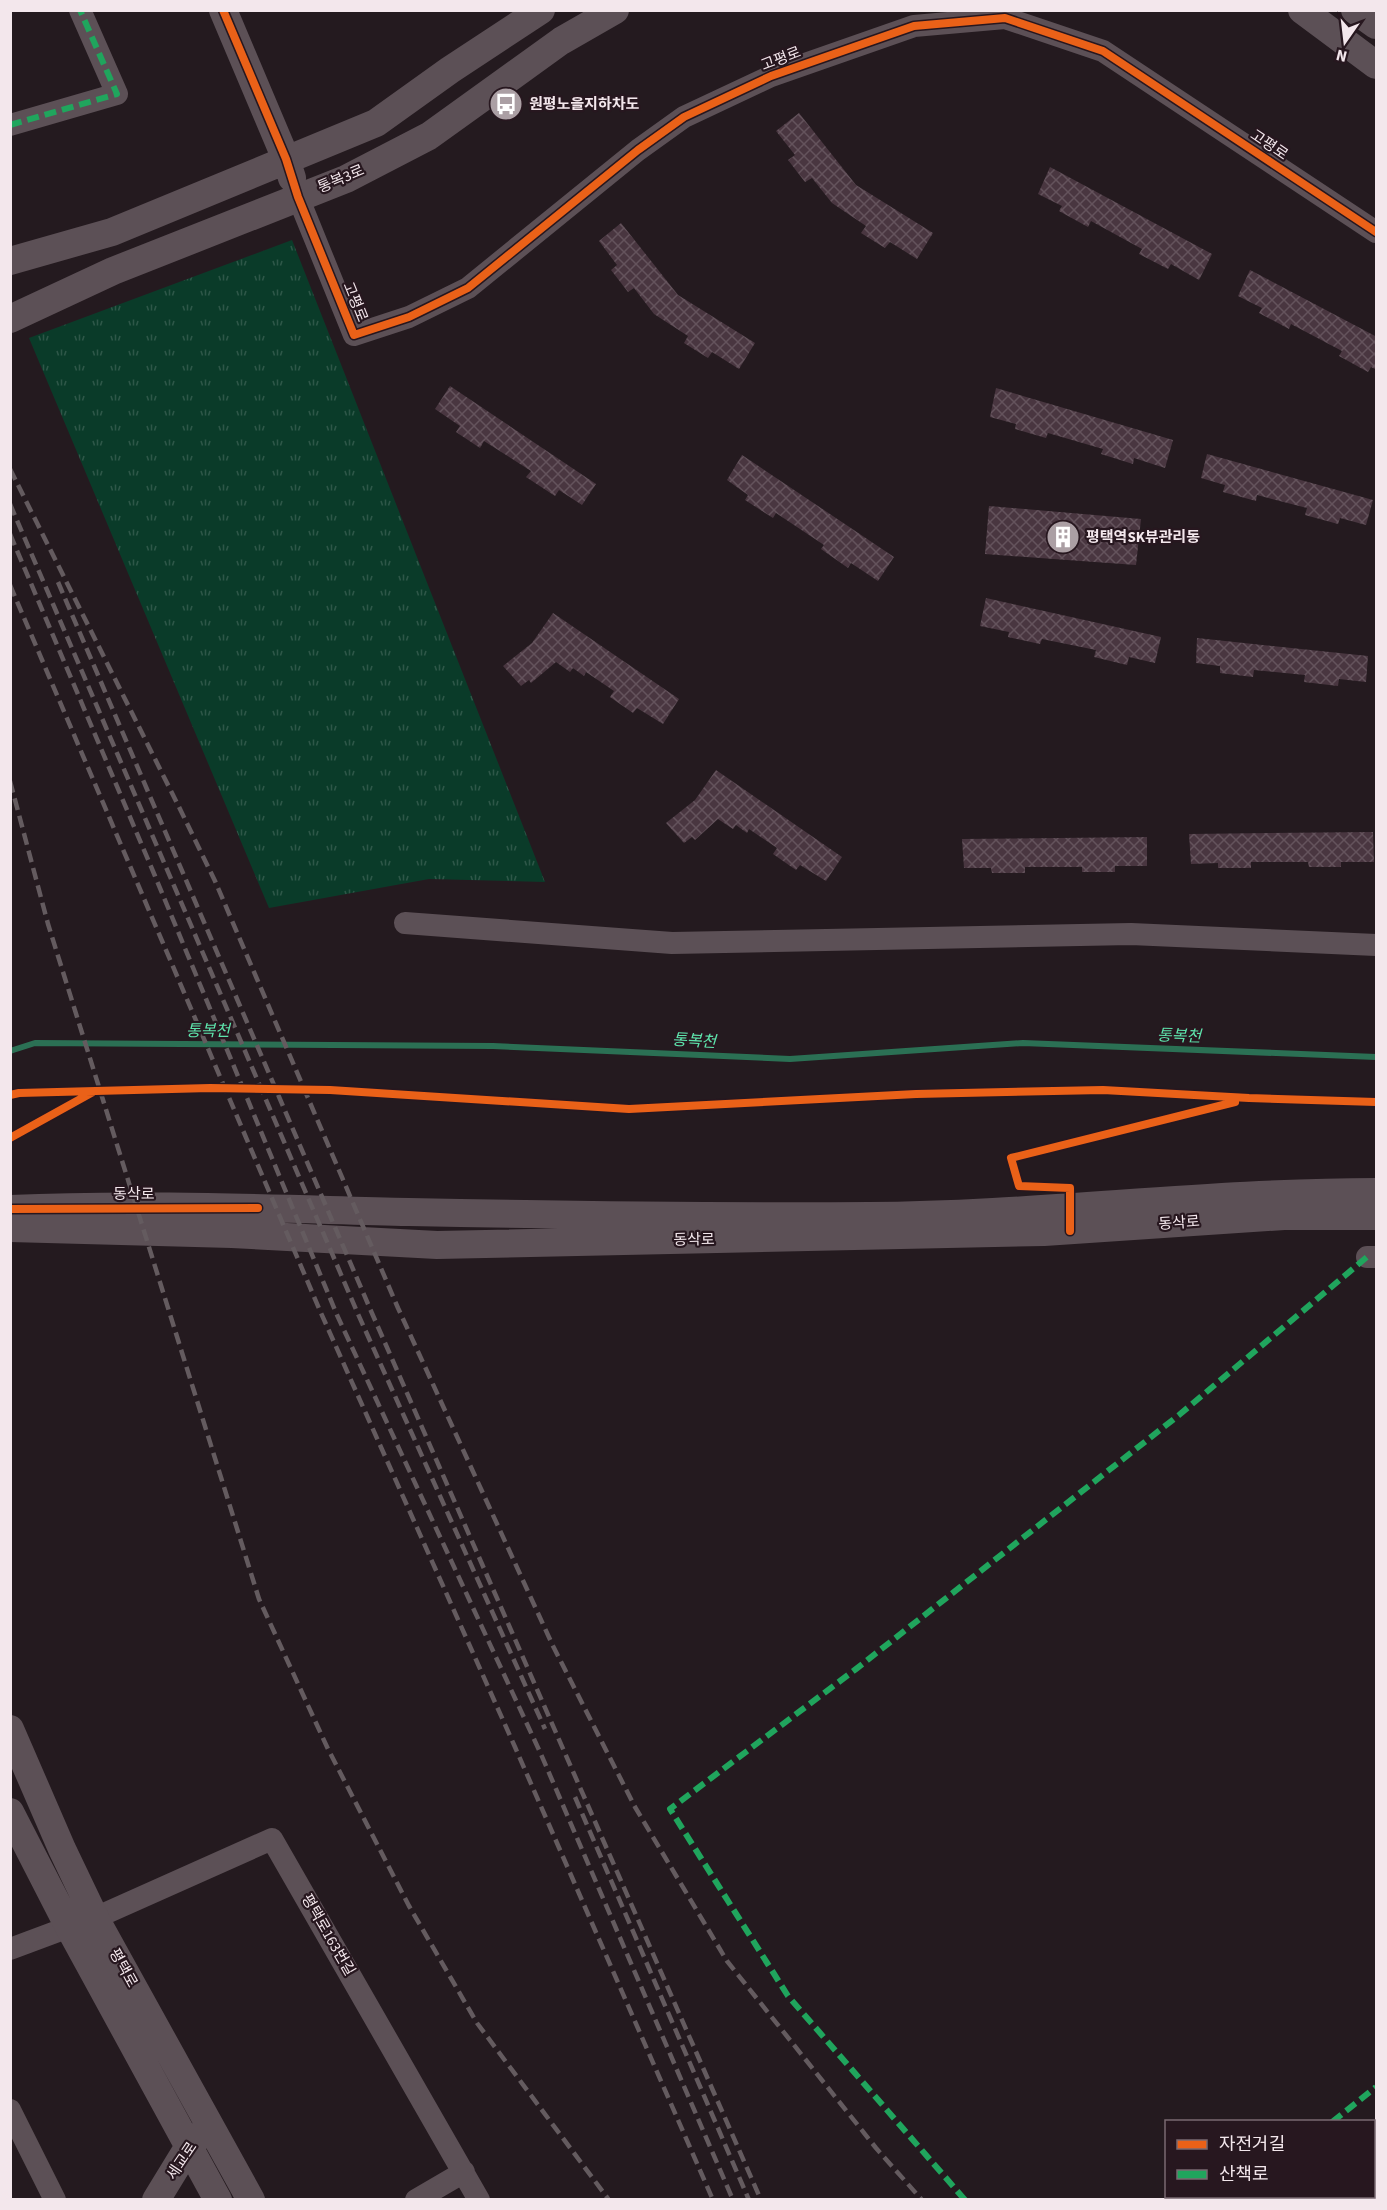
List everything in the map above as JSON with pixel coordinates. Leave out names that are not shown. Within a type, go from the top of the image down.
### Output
[{"type":"street","points":[[10,125],[117,94],[80,10]]},
{"type":"street","points":[[223,10],[286,159],[298,197]]},
{"type":"street","points":[[17,261],[112,232],[376,123],[450,70],[541,10]]},
{"type":"street","name":"통복3로","points":[[10,319],[113,271],[346,179],[429,136],[561,41],[615,10]]},
{"type":"street","points":[[1302,10],[1377,64]]},
{"type":"street","points":[[1355,10],[1377,25]]},
{"type":"street","name":"고평로","points":[[298,197],[354,335],[409,318],[468,288],[630,157],[684,117],[771,76],[914,26],[1005,18],[1102,51],[1377,232]]},
{"type":"street","points":[[405,923],[672,944],[1131,934],[1377,945]]},
{"type":"street","name":"동삭로","points":[[10,1209],[258,1208],[410,1212],[872,1216],[1019,1210],[1310,1192],[1377,1192]]},
{"type":"street","name":"동삭로","points":[[10,1228],[232,1234],[437,1245],[1044,1232],[1284,1216],[1377,1216]]},
{"type":"street","name":"평택로","points":[[10,1729],[62,1849],[82,1922],[189,2146],[218,2199]]},
{"type":"street","name":"평택로","points":[[10,1812],[210,2125],[251,2199]]},
{"type":"street","name":"평택로163번길","points":[[82,1922],[272,1839],[479,2199]]},
{"type":"street","points":[[10,1949],[82,1922]]},
{"type":"street","points":[[10,2110],[55,2199]]},
{"type":"street","name":"세교로","points":[[158,2199],[189,2146],[210,2125]]},
{"type":"street","points":[[416,2199],[464,2172]]},
{"type":"green space","points":[[292,240],[545,882],[429,879],[269,908],[29,338]]},
{"type":"building","points":[[799,113],[856,185],[933,233],[917,259],[890,242],[885,248],[861,233],[866,226],[832,203],[812,178],[805,182],[788,160],[795,155],[776,131]]},
{"type":"building","points":[[1050,167],[1212,254],[1199,280],[1171,264],[1168,269],[1139,254],[1142,249],[1091,221],[1088,227],[1059,211],[1062,206],[1038,194]]},
{"type":"building","points":[[621,223],[678,295],[755,343],[739,369],[712,352],[708,358],[684,343],[688,336],[654,314],[634,288],[628,292],[611,270],[617,265],[599,241]]},
{"type":"building","points":[[1250,270],[1377,337],[1377,370],[1371,367],[1368,372],[1339,356],[1342,351],[1291,324],[1289,329],[1259,313],[1262,308],[1238,296]]},
{"type":"building","points":[[450,386],[596,484],[582,505],[559,490],[555,496],[526,477],[531,471],[484,441],[480,448],[456,432],[460,426],[435,409]]},
{"type":"building","points":[[996,388],[1173,440],[1165,468],[1134,458],[1133,464],[1101,454],[1103,449],[1048,433],[1046,438],[1015,429],[1016,424],[990,417]]},
{"type":"building","points":[[1207,454],[1373,500],[1366,525],[1340,518],[1338,524],[1305,515],[1307,508],[1257,495],[1256,501],[1223,492],[1225,485],[1201,478]]},
{"type":"building","points":[[742,455],[894,557],[878,581],[851,563],[848,568],[821,549],[824,545],[776,513],[773,518],[745,500],[748,495],[727,480]]},
{"type":"building","name":"평택역SK뷰관리동","points":[[989,506],[1141,519],[1136,565],[985,554]]},
{"type":"building","points":[[986,598],[1161,637],[1155,663],[1129,657],[1127,665],[1094,657],[1096,650],[1042,639],[1040,644],[1008,637],[1009,632],[980,626]]},
{"type":"building","points":[[553,613],[679,699],[663,724],[637,708],[633,713],[610,697],[614,691],[586,672],[584,676],[573,668],[570,672],[556,662],[531,683],[529,680],[521,686],[503,666],[532,643]]},
{"type":"building","points":[[1197,638],[1368,656],[1366,682],[1339,679],[1338,686],[1304,682],[1305,675],[1254,670],[1253,677],[1220,673],[1220,666],[1196,663]]},
{"type":"building","points":[[716,770],[842,857],[826,881],[800,865],[796,870],[773,854],[777,848],[749,829],[747,833],[736,825],[733,829],[718,819],[695,840],[692,837],[684,843],[666,823],[695,800]]},
{"type":"building","points":[[1373,832],[1374,862],[1341,862],[1341,867],[1309,867],[1308,862],[1251,862],[1251,868],[1218,868],[1218,863],[1191,864],[1189,834]]},
{"type":"building","points":[[1147,837],[1147,866],[1115,866],[1115,872],[1082,872],[1082,867],[1025,867],[1025,873],[992,873],[991,868],[964,868],[962,839]]},
{"type":"waterway","name":"통복천","points":[[10,1051],[35,1043],[493,1046],[790,1059],[1023,1043],[1376,1057]]},
{"type":"railway","points":[[10,469],[215,881],[398,1308],[553,1646],[635,1807],[727,1961],[876,2148],[922,2200]]},
{"type":"railway","points":[[10,504],[358,1314],[545,1729]]},
{"type":"railway","points":[[10,534],[337,1315],[540,1752],[733,2200]]},
{"type":"railway","points":[[58,582],[371,1311],[761,2200]]},
{"type":"railway","points":[[10,585],[321,1313],[515,1747],[713,2200]]},
{"type":"railway","points":[[10,781],[48,924],[259,1599],[328,1749],[409,1906],[477,2023],[609,2200]]},
{"type":"railway","points":[[575,1797],[749,2200]]},
{"type":"marked path","points":[[10,125],[117,94],[80,10]]},
{"type":"marked path","points":[[965,2200],[788,1996],[670,1809],[856,1669],[1179,1415],[1367,1257]]},
{"type":"marked path","points":[[1335,2120],[1376,2087]]},
{"type":"cycle path","points":[[223,10],[286,159],[298,197],[354,335],[409,317],[468,288],[638,150],[684,117],[771,76],[914,26],[1005,18],[1103,51],[1376,232]]},
{"type":"cycle path","points":[[10,1095],[210,1088],[330,1090],[629,1109],[916,1094],[1103,1090],[1376,1102]]},
{"type":"cycle path","points":[[10,1138],[93,1092]]},
{"type":"cycle path","points":[[1070,1231],[1070,1188],[1019,1186],[1011,1158],[1235,1102]]},
{"type":"cycle path","points":[[10,1209],[258,1208]]},
{"type":"place","name":"원평노을지하차도","points":[[506,104]]},
{"type":"place","name":"평택역SK뷰관리동","points":[[1063,537]]}]
